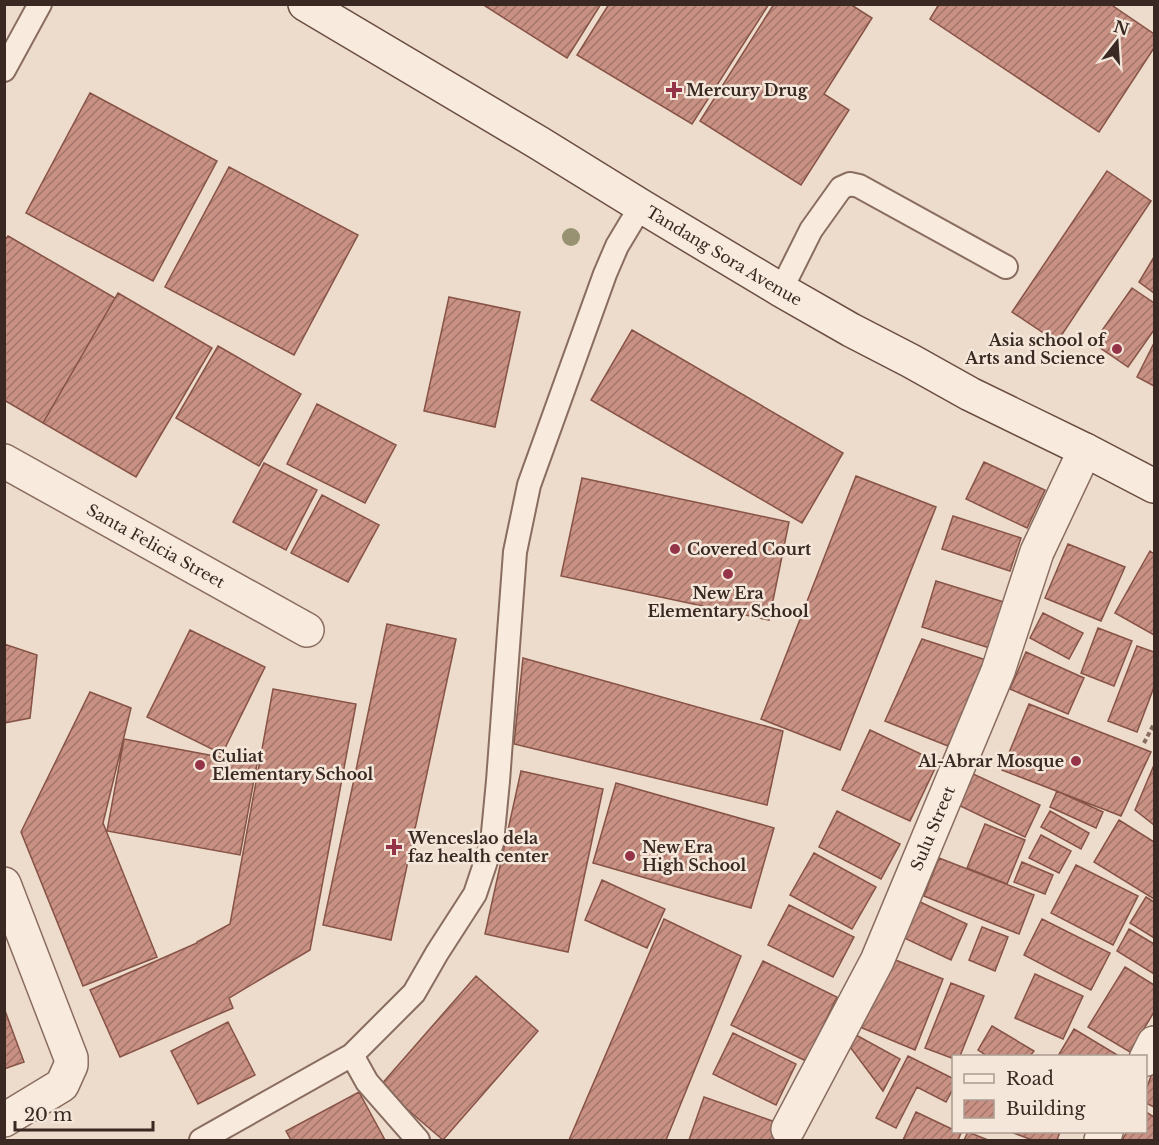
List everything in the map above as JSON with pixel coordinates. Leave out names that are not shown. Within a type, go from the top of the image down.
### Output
[{"type":"street","name":"Tandang Sora Avenue","points":[[304,4],[539,143],[780,290],[970,394],[1155,486]]},
{"type":"street","name":"Sulu Street","points":[[788,1129],[877,960],[998,670],[1037,552],[1085,450]]},
{"type":"street","name":"Santa Felicia Street","points":[[4,461],[307,630]]},
{"type":"street","points":[[4,884],[71,1058],[71,1065],[62,1085],[4,1120]]},
{"type":"street","points":[[1147,1057],[1155,1043]]},
{"type":"lane","points":[[4,70],[40,4]]},
{"type":"lane","points":[[780,290],[811,230],[842,188],[850,184],[859,186],[1006,267]]},
{"type":"lane","points":[[204,1140],[352,1055],[414,993],[475,894],[492,843],[515,552],[529,485],[604,274],[617,246],[641,206]]},
{"type":"lane","points":[[352,1055],[367,1082],[418,1140]]},
{"type":"path","points":[[1144,743],[1155,723]]},
{"type":"building","points":[[482,4],[601,4],[567,58]]},
{"type":"building","name":"Mercury Drug","points":[[609,4],[769,4],[692,124],[577,55]]},
{"type":"building","points":[[774,4],[850,4],[872,18],[824,94],[849,110],[801,185],[700,121]]},
{"type":"building","points":[[939,4],[1110,4],[1154,34],[1154,48],[1099,132],[930,19]]},
{"type":"building","points":[[90,93],[217,161],[153,281],[26,213]]},
{"type":"building","points":[[229,167],[358,235],[294,355],[165,287]]},
{"type":"building","points":[[1107,171],[1151,201],[1057,342],[1012,312]]},
{"type":"building","points":[[8,236],[115,298],[43,423],[4,400],[4,241]]},
{"type":"building","points":[[1154,257],[1154,293],[1139,282]]},
{"type":"building","points":[[1132,288],[1154,303],[1154,330],[1128,367],[1093,343]]},
{"type":"building","points":[[118,293],[212,348],[136,477],[43,423]]},
{"type":"building","points":[[449,297],[520,312],[495,427],[424,411]]},
{"type":"building","points":[[632,330],[843,453],[802,523],[591,400]]},
{"type":"building","points":[[1154,343],[1154,386],[1137,377]]},
{"type":"building","points":[[218,346],[301,394],[259,466],[176,418]]},
{"type":"building","points":[[317,404],[396,445],[365,503],[287,464]]},
{"type":"building","points":[[984,462],[1045,490],[1027,528],[966,499]]},
{"type":"building","points":[[264,463],[317,490],[286,550],[233,522]]},
{"type":"building","points":[[856,476],[936,507],[840,750],[761,719]]},
{"type":"building","name":"Covered Court","points":[[582,478],[789,522],[769,620],[561,576]]},
{"type":"building","points":[[322,495],[379,525],[348,582],[291,553]]},
{"type":"building","points":[[953,516],[1021,538],[1010,571],[942,549]]},
{"type":"building","points":[[1068,544],[1125,567],[1101,621],[1045,598]]},
{"type":"building","points":[[1150,551],[1154,554],[1154,635],[1115,613]]},
{"type":"building","points":[[936,581],[1007,603],[993,649],[922,627]]},
{"type":"building","points":[[1043,613],[1083,633],[1069,659],[1030,638]]},
{"type":"building","points":[[387,624],[456,639],[391,940],[323,925]]},
{"type":"building","points":[[1098,628],[1132,641],[1114,686],[1081,673]]},
{"type":"building","points":[[190,630],[265,667],[222,754],[147,717]]},
{"type":"building","points":[[922,639],[989,661],[948,746],[885,721]]},
{"type":"building","points":[[4,644],[37,655],[30,718],[4,723]]},
{"type":"building","points":[[1137,646],[1154,652],[1154,687],[1137,732],[1108,721]]},
{"type":"building","points":[[1026,652],[1084,678],[1068,714],[1010,689]]},
{"type":"building","points":[[523,658],[783,731],[767,805],[514,744]]},
{"type":"building","points":[[273,689],[356,704],[310,950],[229,998],[233,1008],[120,1057],[90,990],[197,943],[230,924]]},
{"type":"building","points":[[90,692],[131,708],[103,823],[157,957],[83,986],[21,832]]},
{"type":"building","name":"Al-Abrar Mosque","points":[[1029,704],[1151,752],[1121,816],[1002,770]]},
{"type":"building","points":[[870,730],[938,762],[910,821],[842,790]]},
{"type":"building","points":[[124,739],[257,764],[240,855],[107,831]]},
{"type":"building","points":[[1154,765],[1154,825],[1135,810]]},
{"type":"building","points":[[521,771],[603,789],[568,952],[485,934]]},
{"type":"building","points":[[971,773],[1040,805],[1025,837],[956,804]]},
{"type":"building","points":[[616,783],[774,828],[751,908],[593,863]]},
{"type":"building","points":[[1057,791],[1103,812],[1096,828],[1050,807]]},
{"type":"building","points":[[837,811],[900,844],[881,879],[819,847]]},
{"type":"building","points":[[1050,811],[1089,833],[1081,849],[1041,827]]},
{"type":"building","points":[[1119,820],[1154,842],[1154,899],[1094,862]]},
{"type":"building","points":[[985,824],[1025,840],[1007,884],[967,868]]},
{"type":"building","points":[[1041,835],[1071,851],[1059,873],[1029,858]]},
{"type":"building","points":[[814,853],[876,887],[852,929],[790,895]]},
{"type":"building","points":[[939,858],[1034,895],[1019,934],[924,896]]},
{"type":"building","points":[[1022,862],[1053,875],[1045,894],[1014,882]]},
{"type":"building","points":[[1076,865],[1138,896],[1113,945],[1051,913]]},
{"type":"building","points":[[602,880],[665,909],[647,948],[585,920]]},
{"type":"building","points":[[1146,897],[1154,902],[1154,938],[1130,923]]},
{"type":"building","points":[[918,901],[967,924],[951,960],[902,937]]},
{"type":"building","points":[[789,905],[854,937],[833,977],[768,945]]},
{"type":"building","points":[[664,919],[741,956],[666,1140],[569,1140]]},
{"type":"building","points":[[1042,919],[1110,953],[1091,990],[1024,955]]},
{"type":"building","points":[[982,927],[1008,937],[995,971],[969,960]]},
{"type":"building","points":[[1129,929],[1154,944],[1154,974],[1117,951]]},
{"type":"building","points":[[888,957],[943,979],[915,1050],[860,1027]]},
{"type":"building","points":[[763,961],[837,997],[806,1061],[731,1025]]},
{"type":"building","points":[[1125,967],[1154,985],[1154,1012],[1130,1052],[1088,1027]]},
{"type":"building","points":[[1035,974],[1083,996],[1063,1039],[1015,1018]]},
{"type":"building","points":[[476,976],[538,1031],[443,1140],[380,1086]]},
{"type":"building","points":[[951,983],[984,996],[960,1055],[952,1055],[952,1058],[925,1048]]},
{"type":"building","points":[[4,1008],[24,1062],[4,1069]]},
{"type":"building","points":[[228,1022],[255,1075],[198,1104],[171,1051]]},
{"type":"building","points":[[992,1026],[1034,1051],[1031,1055],[986,1055],[978,1050]]},
{"type":"building","points":[[1074,1029],[1117,1055],[1059,1055]]},
{"type":"building","points":[[733,1033],[796,1064],[776,1105],[713,1074]]},
{"type":"building","points":[[856,1035],[900,1059],[883,1091],[850,1047]]},
{"type":"building","points":[[908,1056],[952,1078],[952,1091],[946,1102],[917,1087],[896,1128],[876,1118]]},
{"type":"building","points":[[1152,1073],[1154,1074],[1154,1107],[1147,1104],[1147,1087]]},
{"type":"building","points":[[359,1092],[385,1140],[291,1140],[286,1131]]},
{"type":"building","points":[[704,1097],[781,1124],[775,1140],[689,1140]]},
{"type":"building","points":[[916,1112],[952,1129],[952,1133],[961,1133],[958,1140],[903,1140]]},
{"type":"building","points":[[1147,1113],[1154,1117],[1154,1140],[1122,1140],[1126,1133],[1147,1133]]},
{"type":"building","points":[[968,1133],[970,1133],[988,1140],[964,1140]]},
{"type":"building","points":[[1014,1133],[1060,1133],[1057,1140],[1032,1140]]},
{"type":"place","name":"Mercury Drug","points":[[674,90]]},
{"type":"place","name":"Asia school of Arts and Science","points":[[1117,349]]},
{"type":"place","name":"Covered Court","points":[[675,549]]},
{"type":"place","name":"New Era Elementary School","points":[[728,574]]},
{"type":"place","name":"Al-Abrar Mosque","points":[[1076,761]]},
{"type":"place","name":"Culiat Elementary School","points":[[200,765]]},
{"type":"place","name":"Wenceslao dela faz health center","points":[[394,847]]},
{"type":"place","name":"New Era High School","points":[[630,856]]}]
